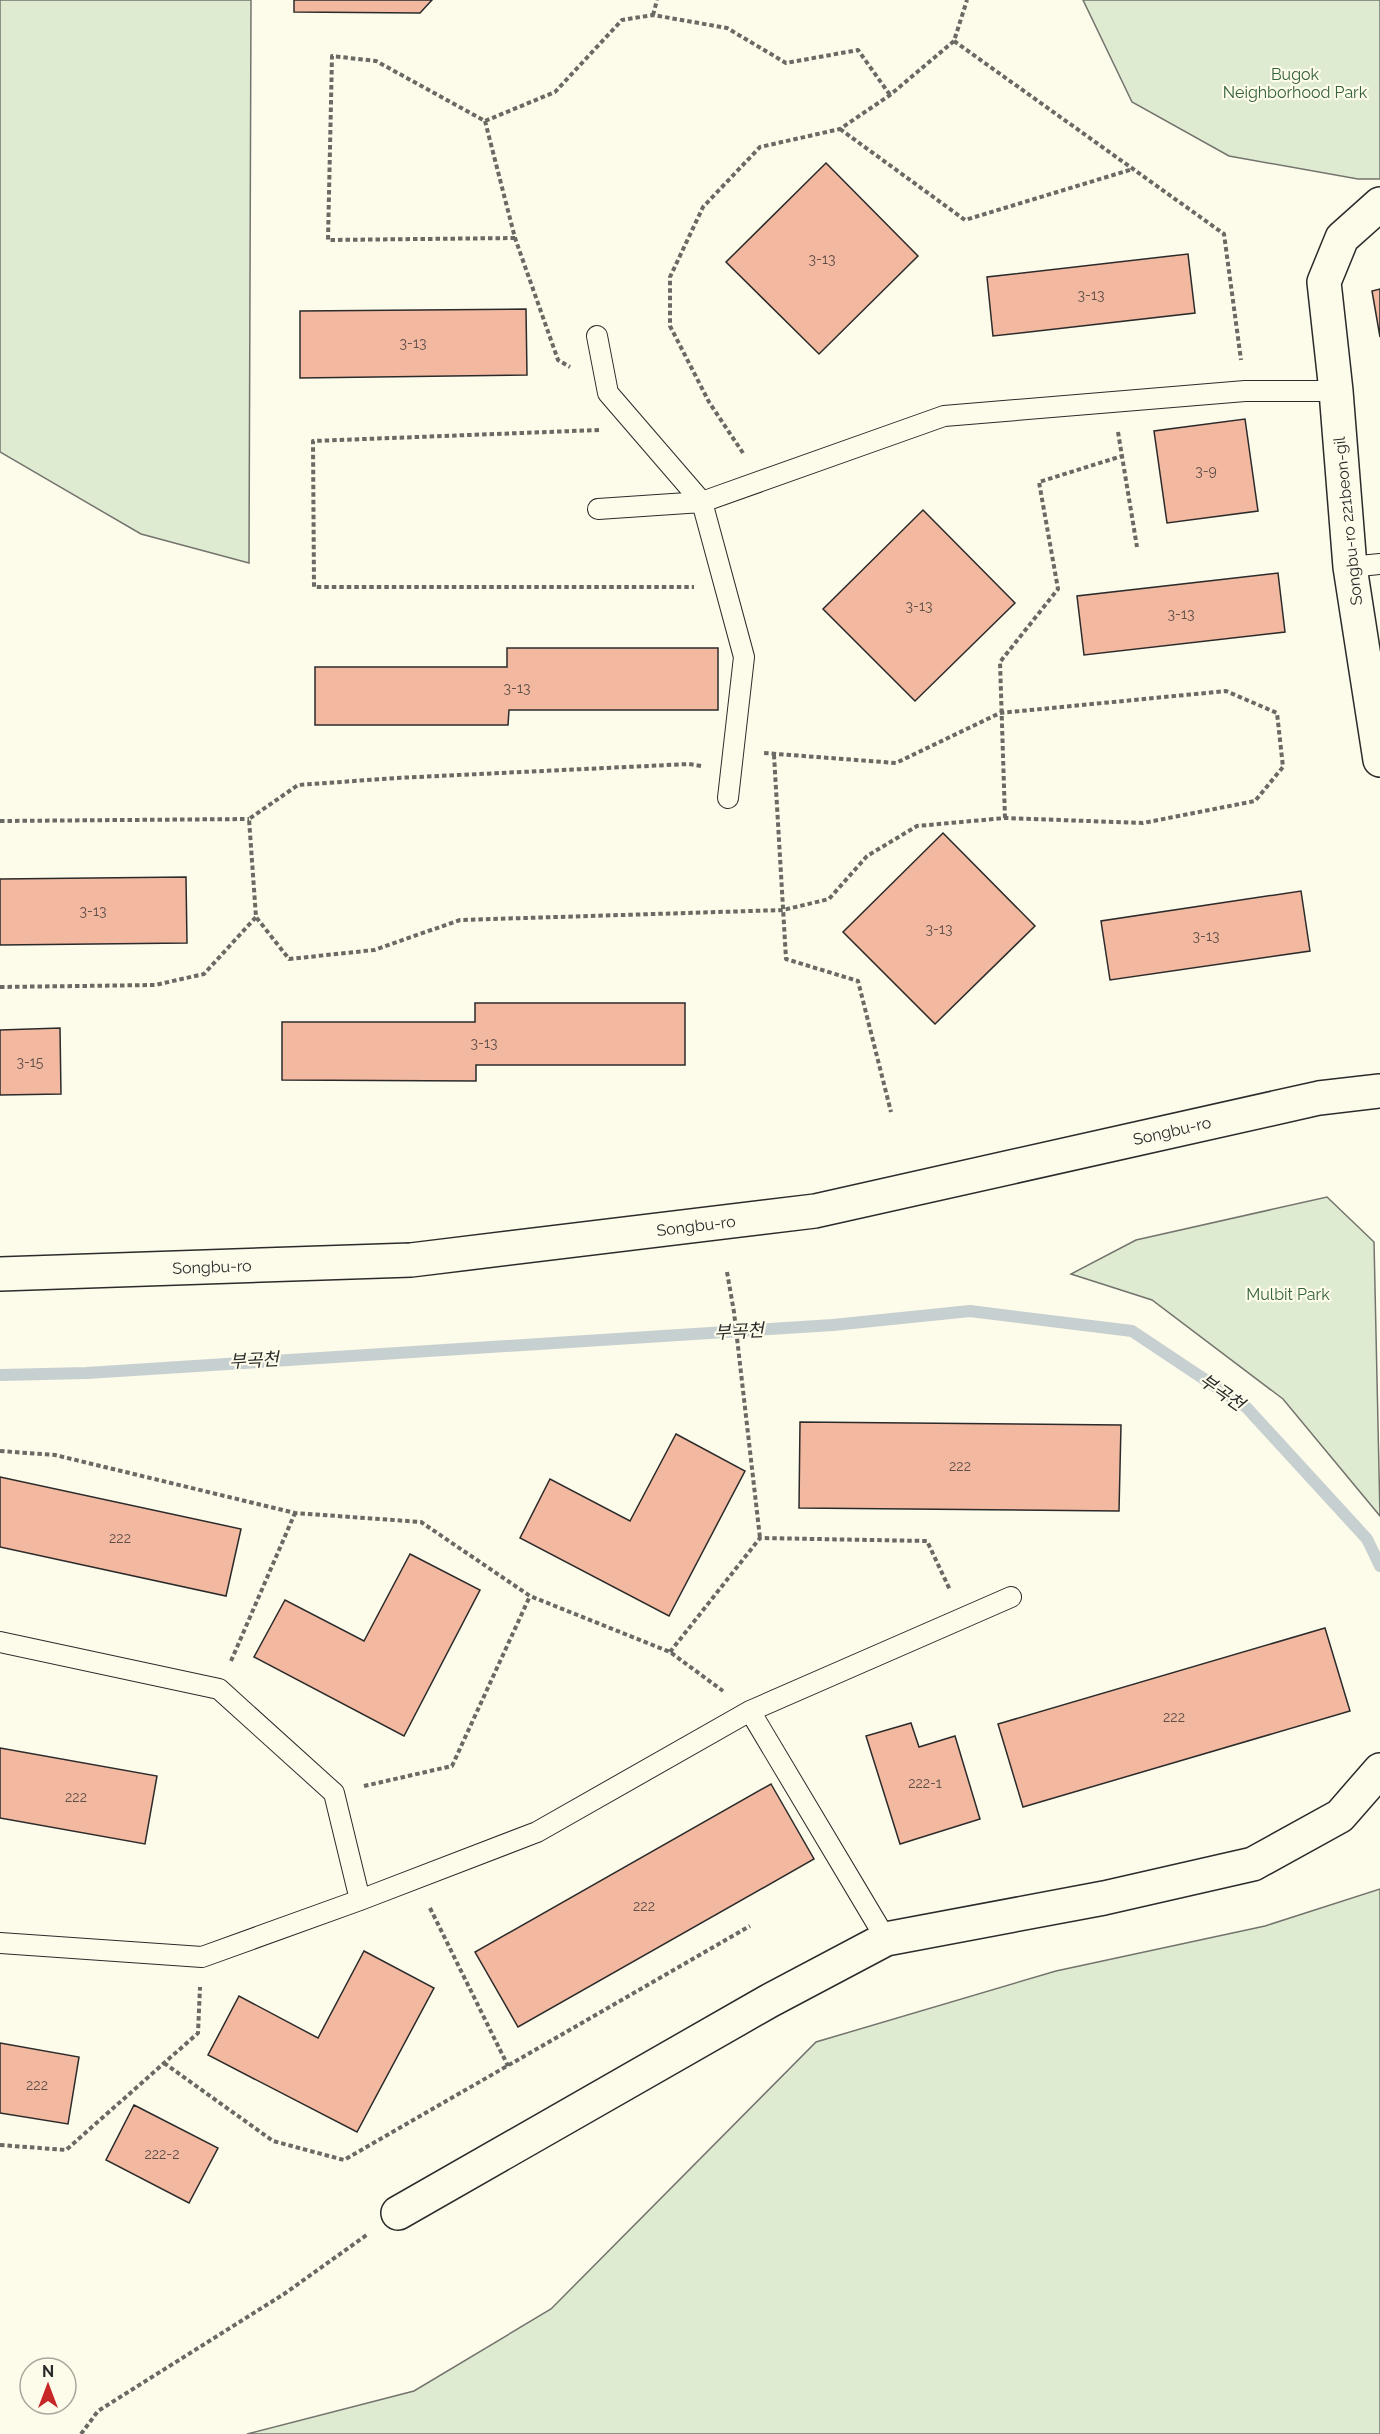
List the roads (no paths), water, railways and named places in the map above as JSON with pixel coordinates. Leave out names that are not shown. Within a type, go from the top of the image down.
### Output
[{"type":"street","name":"Songbu-ro 221beon-gil","points":[[1380,204],[1342,238],[1324,282],[1336,391],[1365,566],[1380,760]]},
{"type":"street","name":"Songbu-ro","points":[[0,1274],[411,1260],[815,1211],[1319,1098],[1380,1091]]},
{"type":"street","points":[[398,2213],[769,2001],[886,1939],[1104,1898],[1253,1864],[1340,1816],[1380,1770]]},
{"type":"lane","points":[[597,336],[608,393],[702,502],[744,657],[728,798]]},
{"type":"lane","points":[[598,509],[702,502],[944,416],[1245,391],[1336,391]]},
{"type":"lane","points":[[0,1943],[202,1957],[360,1900],[537,1832],[750,1711],[1011,1598]]},
{"type":"lane","points":[[0,1642],[219,1689],[334,1793],[360,1900]]},
{"type":"lane","points":[[750,1711],[886,1939]]},
{"type":"waterway","name":"부곡천","points":[[0,1375],[87,1373],[833,1325],[970,1311],[1132,1331],[1246,1407],[1367,1539],[1380,1566]]},
{"type":"park label","name":"Bugok Neighborhood Park","points":[[1295,83]]},
{"type":"park label","name":"Mulbit Park","points":[[1288,1294]]}]
